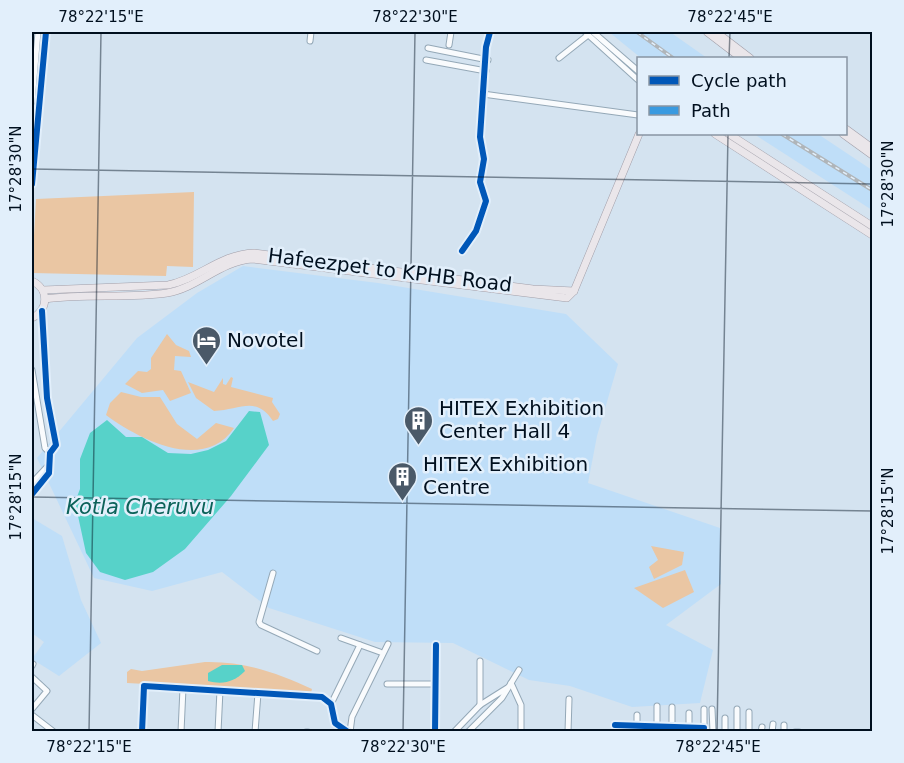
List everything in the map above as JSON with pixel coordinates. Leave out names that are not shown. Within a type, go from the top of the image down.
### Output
[{"type":"main road","points":[[707,32],[740,57]]},
{"type":"main road","points":[[716,32],[749,57]]},
{"type":"main road","points":[[847,130],[873,148]]},
{"type":"main road","points":[[45,299],[69,295],[168,292],[185,287],[226,264],[253,260],[556,298],[568,297],[573,291],[639,135]]},
{"type":"main road","points":[[717,135],[873,235]]},
{"type":"main road","points":[[731,135],[873,226]]},
{"type":"main road","points":[[844,135],[873,155]]},
{"type":"main road","name":"Hafeezpet to KPHB Road","points":[[43,290],[168,285],[186,279],[223,259],[254,253],[541,290],[573,291]]},
{"type":"main road","points":[[32,281],[43,290],[45,299],[42,311],[32,318]]},
{"type":"street","points":[[32,102],[32,79],[38,32]]},
{"type":"street","points":[[32,184],[32,148],[46,32]]},
{"type":"street","points":[[310,41],[311,32]]},
{"type":"street","points":[[449,45],[451,32]]},
{"type":"street","points":[[462,251],[476,231],[486,201],[480,182],[484,159],[480,137],[488,59],[486,47],[489,44],[490,32]]},
{"type":"street","points":[[559,58],[588,33]]},
{"type":"street","points":[[588,33],[637,70]]},
{"type":"street","points":[[588,33],[637,78]]},
{"type":"street","points":[[428,48],[488,59]]},
{"type":"street","points":[[426,60],[486,71]]},
{"type":"street","points":[[483,94],[637,115]]},
{"type":"street","points":[[32,494],[49,473],[50,453],[56,445],[47,398],[42,311]]},
{"type":"street","points":[[32,370],[45,448],[50,453]]},
{"type":"street","points":[[32,483],[35,474],[48,466]]},
{"type":"street","points":[[35,474],[43,482]]},
{"type":"street","points":[[273,573],[261,625],[316,651]]},
{"type":"street","points":[[341,638],[380,652]]},
{"type":"street","points":[[360,645],[331,704],[335,723],[349,732],[352,717],[388,644]]},
{"type":"street","points":[[435,732],[436,645]]},
{"type":"street","points":[[480,661],[480,705]]},
{"type":"street","points":[[468,732],[502,698],[519,670]]},
{"type":"street","points":[[32,677],[47,691],[32,709]]},
{"type":"street","points":[[387,684],[435,684]]},
{"type":"street","points":[[142,732],[144,686],[322,697],[331,704]]},
{"type":"street","points":[[454,732],[480,705],[509,686]]},
{"type":"street","points":[[509,686],[521,705],[521,732]]},
{"type":"street","points":[[181,732],[183,688]]},
{"type":"street","points":[[218,732],[220,690]]},
{"type":"street","points":[[255,732],[258,693]]},
{"type":"street","points":[[568,732],[569,699]]},
{"type":"street","points":[[657,706],[657,727]]},
{"type":"street","points":[[672,707],[672,727]]},
{"type":"street","points":[[615,725],[704,730],[704,709]]},
{"type":"street","points":[[712,709],[713,732]]},
{"type":"street","points":[[737,709],[737,732]]},
{"type":"street","points":[[749,712],[749,732]]},
{"type":"street","points":[[689,713],[689,729]]},
{"type":"street","points":[[637,714],[637,726]]},
{"type":"street","points":[[32,715],[54,732]]},
{"type":"street","points":[[725,718],[725,732]]},
{"type":"street","points":[[772,732],[773,724]]},
{"type":"street","points":[[784,724],[784,732]]},
{"type":"street","points":[[795,732],[800,732]]},
{"type":"shaded area","points":[[609,32],[670,32],[706,57],[640,57]]},
{"type":"shaded area","points":[[756,135],[820,135],[872,170],[872,210]]},
{"type":"shaded area","points":[[194,192],[193,267],[167,266],[166,276],[32,273],[36,199]]},
{"type":"shaded area","points":[[243,266],[378,283],[566,314],[618,364],[597,436],[588,483],[720,528],[721,584],[666,625],[713,650],[700,703],[632,707],[570,686],[529,680],[453,643],[375,642],[269,608],[222,572],[152,591],[94,578],[37,458],[137,338],[197,293]]},
{"type":"shaded area","points":[[167,334],[176,345],[189,351],[191,357],[175,356],[174,370],[181,371],[191,393],[170,401],[163,390],[142,393],[125,384],[138,371],[147,372],[151,369],[151,358]]},
{"type":"shaded area","points":[[231,377],[233,378],[231,387],[273,398],[272,402],[280,414],[278,419],[273,421],[267,413],[254,406],[214,411],[196,398],[188,382],[214,392],[223,378],[223,384],[226,385]]},
{"type":"shaded area","points":[[121,392],[141,397],[160,397],[177,424],[197,439],[216,423],[234,428],[221,441],[206,448],[189,450],[153,442],[106,415],[110,403]]},
{"type":"shaded area","points":[[32,518],[62,536],[81,600],[101,643],[59,676],[32,659],[44,642],[32,633]]},
{"type":"shaded area","points":[[651,546],[684,552],[682,565],[654,579],[649,567],[658,560]]},
{"type":"shaded area","points":[[685,570],[694,592],[663,608],[634,588]]},
{"type":"shaded area","points":[[205,662],[260,669],[312,689],[311,693],[127,683],[127,672],[131,669],[142,671]]},
{"type":"water","name":"Kotla Cheruvu","points":[[249,411],[260,412],[269,445],[231,496],[185,549],[153,572],[125,580],[100,572],[86,553],[75,502],[80,489],[80,459],[90,433],[107,420],[126,437],[142,437],[168,453],[191,454],[208,450],[226,441]]},
{"type":"water","points":[[222,665],[242,665],[245,671],[228,682],[208,681],[208,673]]},
{"type":"railway","points":[[637,32],[672,57]]},
{"type":"railway","points":[[784,135],[872,190]]},
{"type":"cycle path","points":[[32,184],[46,32]]},
{"type":"cycle path","points":[[462,251],[476,231],[486,201],[480,182],[484,159],[480,137],[486,47],[490,32]]},
{"type":"cycle path","points":[[32,494],[49,473],[50,453],[56,445],[47,398],[42,311]]},
{"type":"cycle path","points":[[435,732],[436,645]]},
{"type":"cycle path","points":[[142,732],[144,686],[322,697],[331,704],[335,723],[348,732]]},
{"type":"cycle path","points":[[615,725],[704,728]]},
{"type":"place","name":"Novotel","points":[[206,366]]},
{"type":"place","name":"HITEX Exhibition Center Hall 4","points":[[418,446]]},
{"type":"place","name":"HITEX Exhibition Centre","points":[[402,502]]}]
